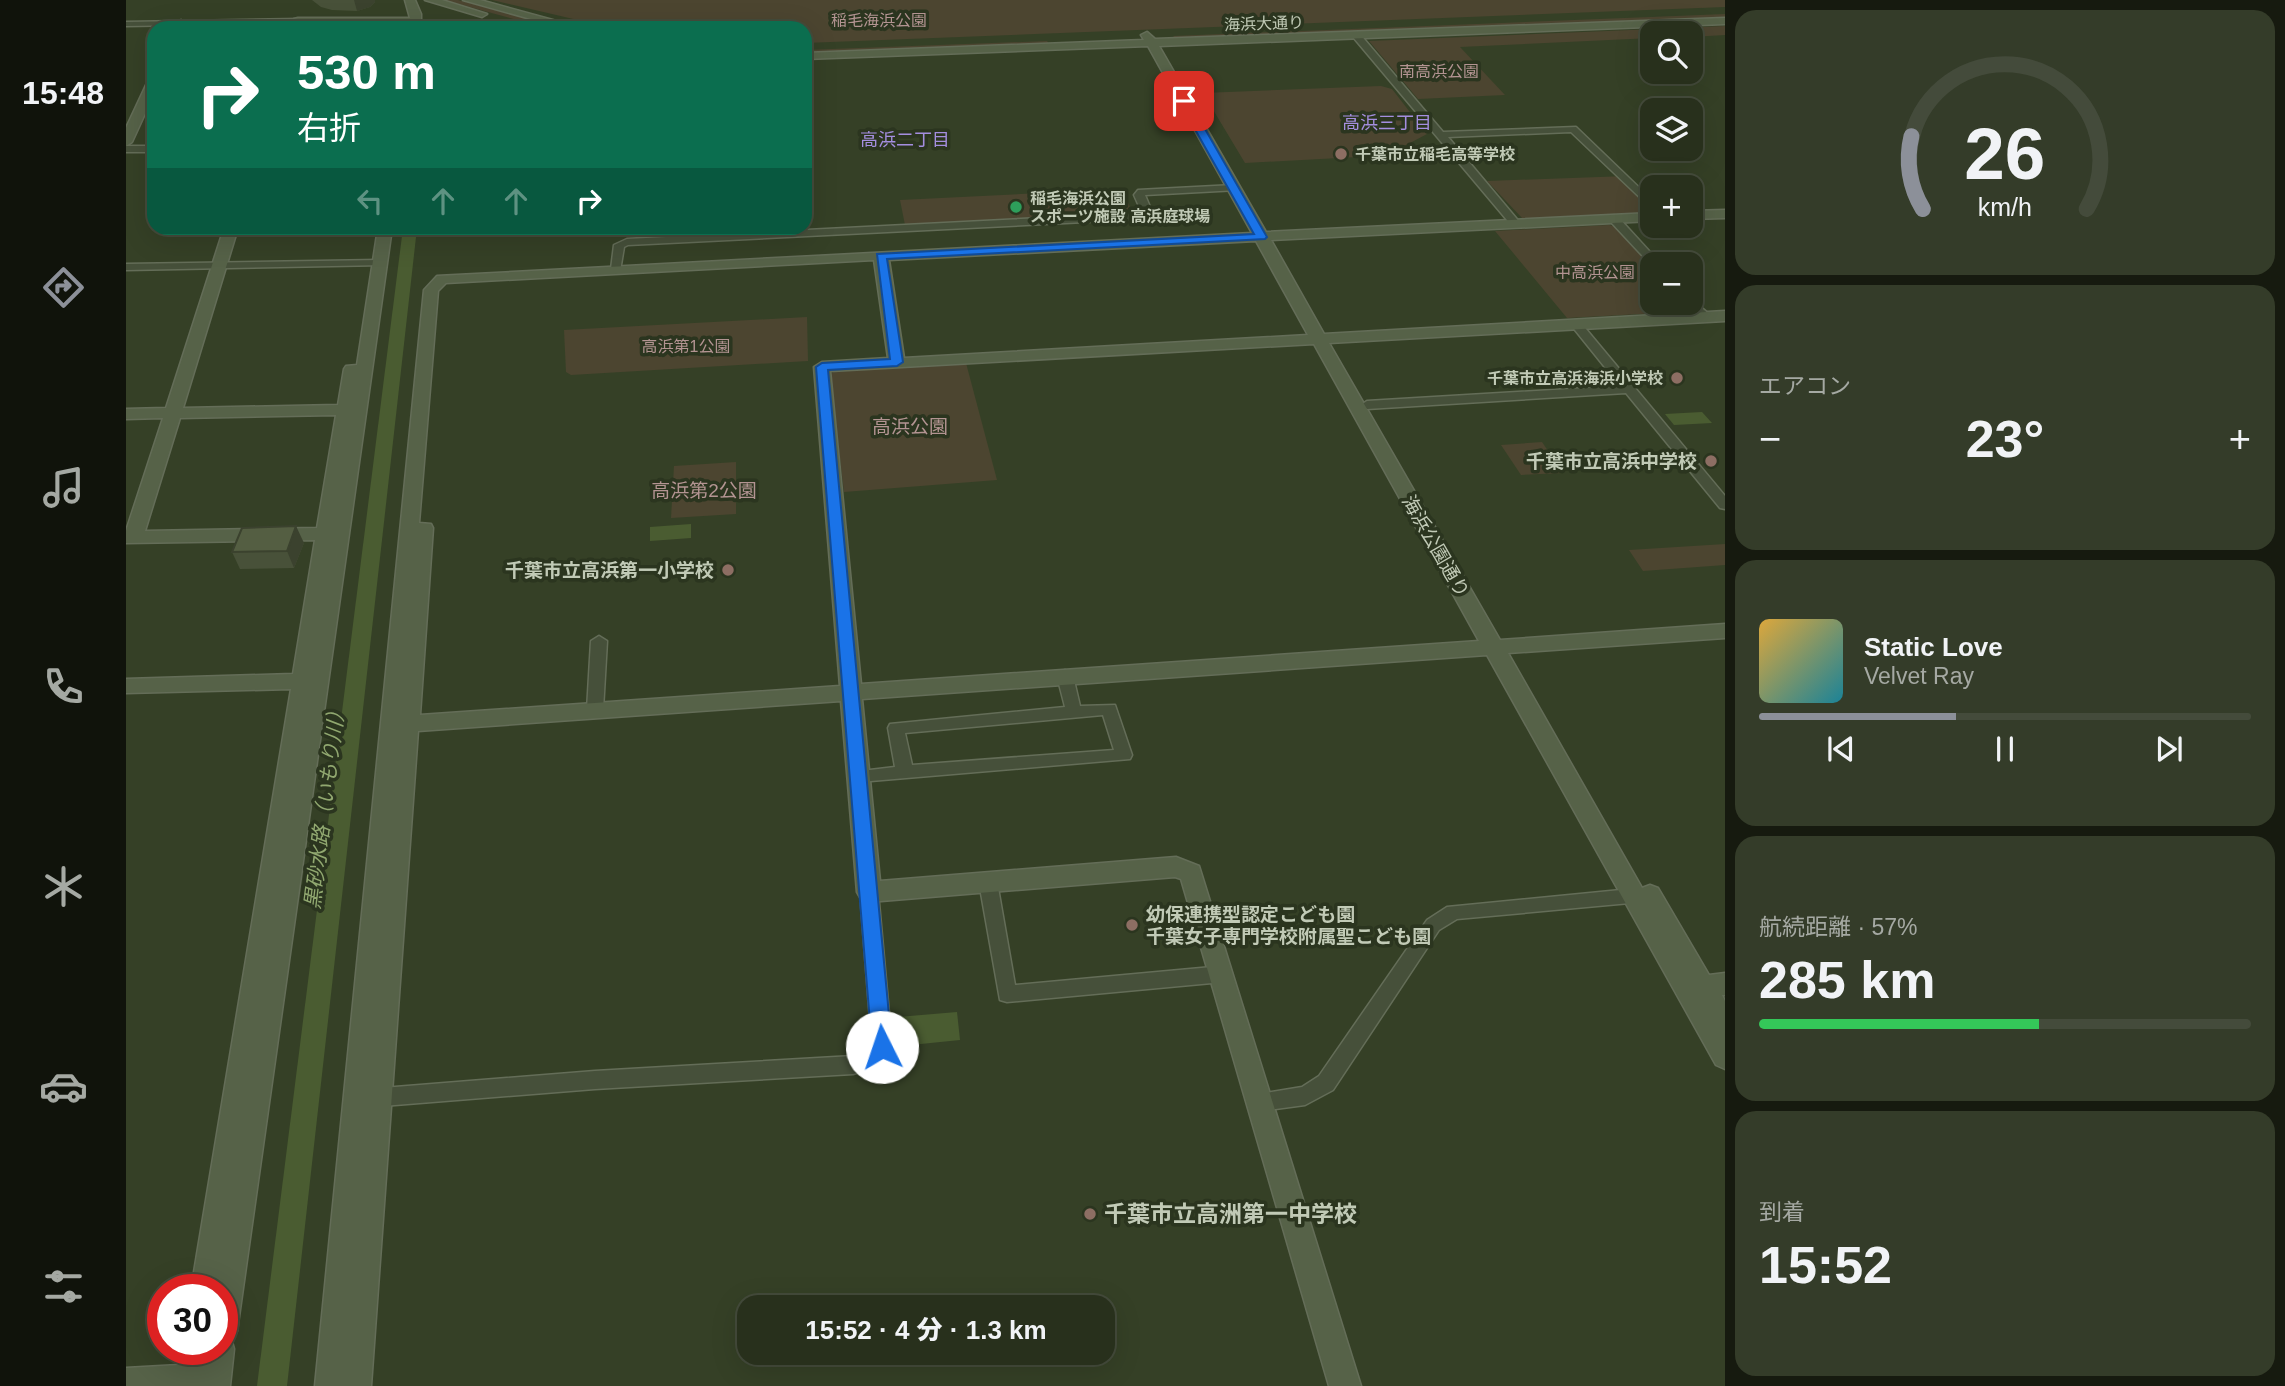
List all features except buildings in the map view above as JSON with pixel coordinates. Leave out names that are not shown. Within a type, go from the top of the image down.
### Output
[{"type":"street","points":[[402,0],[410,21]]},
{"type":"street","points":[[410,0],[411,21]]},
{"type":"street","points":[[430,0],[508,21]]},
{"type":"street","points":[[461,0],[548,21]]},
{"type":"street","points":[[468,0],[519,14]]},
{"type":"street","points":[[412,21],[421,5],[444,4]]},
{"type":"street","name":"海浜大通り","points":[[812,56],[1725,13]]},
{"type":"street","name":"海浜大通り","points":[[1153,39],[1356,35],[1725,21]]},
{"type":"street","points":[[126,24],[147,24]]},
{"type":"street","points":[[1356,35],[1516,224]]},
{"type":"street","name":"海浜公園通り","points":[[1153,39],[1234,188],[1266,236]]},
{"type":"street","name":"海浜公園通り","points":[[1153,39],[1500,645]]},
{"type":"street","name":"海浜大通り","points":[[812,48],[1055,43]]},
{"type":"street","points":[[126,142],[130,125],[147,94]]},
{"type":"street","points":[[1440,135],[1573,129],[1640,194]]},
{"type":"street","points":[[126,149],[147,149]]},
{"type":"street","points":[[812,233],[1144,216],[1148,214],[1140,193],[1234,188]]},
{"type":"street","points":[[1703,215],[1725,214]]},
{"type":"street","points":[[355,1386],[368,1098],[400,725],[431,290],[442,279],[1640,218]]},
{"type":"street","points":[[1614,219],[1645,252]]},
{"type":"street","points":[[229,235],[174,413],[130,537],[334,534]]},
{"type":"street","points":[[209,1274],[334,534],[374,264],[374,235]]},
{"type":"street","points":[[374,264],[383,235]]},
{"type":"street","points":[[616,269],[619,244],[626,242],[765,235]]},
{"type":"street","points":[[881,256],[897,362]]},
{"type":"street","points":[[126,267],[374,264]]},
{"type":"street","points":[[1703,314],[1706,317]]},
{"type":"street","points":[[368,1098],[594,1080],[853,1065],[874,1060],[882,1047],[822,367],[1725,316]]},
{"type":"street","points":[[1577,325],[1725,505]]},
{"type":"street","name":"海浜公園通り","points":[[1324,339],[1367,405],[1641,895],[1704,986],[1725,1026]]},
{"type":"street","points":[[1367,405],[1629,388]]},
{"type":"street","points":[[126,414],[353,410]]},
{"type":"street","points":[[400,725],[1725,631]]},
{"type":"street","points":[[595,710],[599,641]]},
{"type":"street","points":[[1065,676],[1074,712]]},
{"type":"street","points":[[126,686],[310,681]]},
{"type":"street","points":[[230,1274],[310,681]]},
{"type":"street","points":[[859,776],[905,773],[1124,755],[1110,709],[896,728],[905,773]]},
{"type":"street","points":[[869,892],[1176,867],[1187,869],[1194,878],[1345,1386]]},
{"type":"street","points":[[988,883],[1007,994],[1223,974]]},
{"type":"street","points":[[1261,1101],[1305,1096],[1326,1083],[1441,917],[1453,912],[1641,895]]},
{"type":"street","name":"海浜公園通り","points":[[1704,986],[1725,1058]]},
{"type":"street","points":[[331,1386],[368,1098]]},
{"type":"street","points":[[126,1384],[206,1376]]},
{"type":"green space","points":[[444,0],[458,0],[540,21],[521,21]]},
{"type":"green space","name":"稲毛海浜公園","points":[[492,0],[1725,0],[1725,7],[812,43],[812,21],[582,21]]},
{"type":"green space","points":[[1725,14],[1725,19],[1176,39],[1173,36]]},
{"type":"green space","name":"南高浜公園","points":[[1725,26],[1725,35],[1703,36],[1703,27]]},
{"type":"green space","name":"南高浜公園","points":[[1640,30],[1640,39],[1460,47],[1505,95],[1418,99],[1369,41]]},
{"type":"green space","points":[[1047,41],[1050,45],[812,55],[812,50]]},
{"type":"green space","points":[[1381,86],[1392,89],[1427,134],[1393,152],[1394,155],[1245,163],[1203,93]]},
{"type":"green space","points":[[1627,176],[1640,191],[1640,213],[1523,219],[1487,181]]},
{"type":"green space","name":"稲毛海浜公園 スポーツ施設 高浜庭球場","points":[[1122,189],[1133,214],[905,225],[900,200]]},
{"type":"green space","name":"中高浜公園","points":[[1609,225],[1617,227],[1640,252],[1640,314],[1567,318],[1495,231]]},
{"type":"green space","name":"高浜第1公園","points":[[807,317],[808,361],[571,375],[566,372],[564,330]]},
{"type":"green space","name":"高浜公園","points":[[966,363],[997,480],[844,492],[830,375],[837,369]]},
{"type":"green space","points":[[1542,442],[1563,473],[1521,475],[1501,445]]},
{"type":"green space","name":"高浜第2公園","points":[[736,462],[736,514],[671,518],[674,466]]},
{"type":"green space","points":[[1725,544],[1725,565],[1643,571],[1629,550]]},
{"type":"shaded area","points":[[402,235],[416,235],[287,1386],[257,1386]]},
{"type":"shaded area","points":[[1702,412],[1712,423],[1674,425],[1665,414]]},
{"type":"shaded area","points":[[691,524],[691,538],[650,541],[650,527]]},
{"type":"shaded area","points":[[957,1012],[960,1040],[901,1046],[898,1017]]},
{"type":"place","name":"千葉市立稲毛高等学校","points":[[1341,154]]},
{"type":"place","name":"稲毛海浜公園 スポーツ施設 高浜庭球場","points":[[1016,207]]},
{"type":"place","name":"千葉市立高浜海浜小学校","points":[[1677,378]]},
{"type":"place","name":"千葉市立高浜中学校","points":[[1711,461]]},
{"type":"place","name":"千葉市立高浜第一小学校","points":[[728,570]]},
{"type":"place","name":"幼保連携型認定こども園 千葉女子専門学校附属聖こども園","points":[[1132,925]]},
{"type":"place","name":"千葉市立高洲第一中学校","points":[[1090,1214]]},
{"type":"district","name":"高浜三丁目","points":[[1387,123]]},
{"type":"district","name":"高浜二丁目","points":[[905,140]]},
{"type":"route","points":[[882,1047],[822,367],[897,362],[881,256],[1261,237],[1184,101]]},
{"type":"water label","name":"黒砂水路（いもり川）","points":[[325,805]]}]
